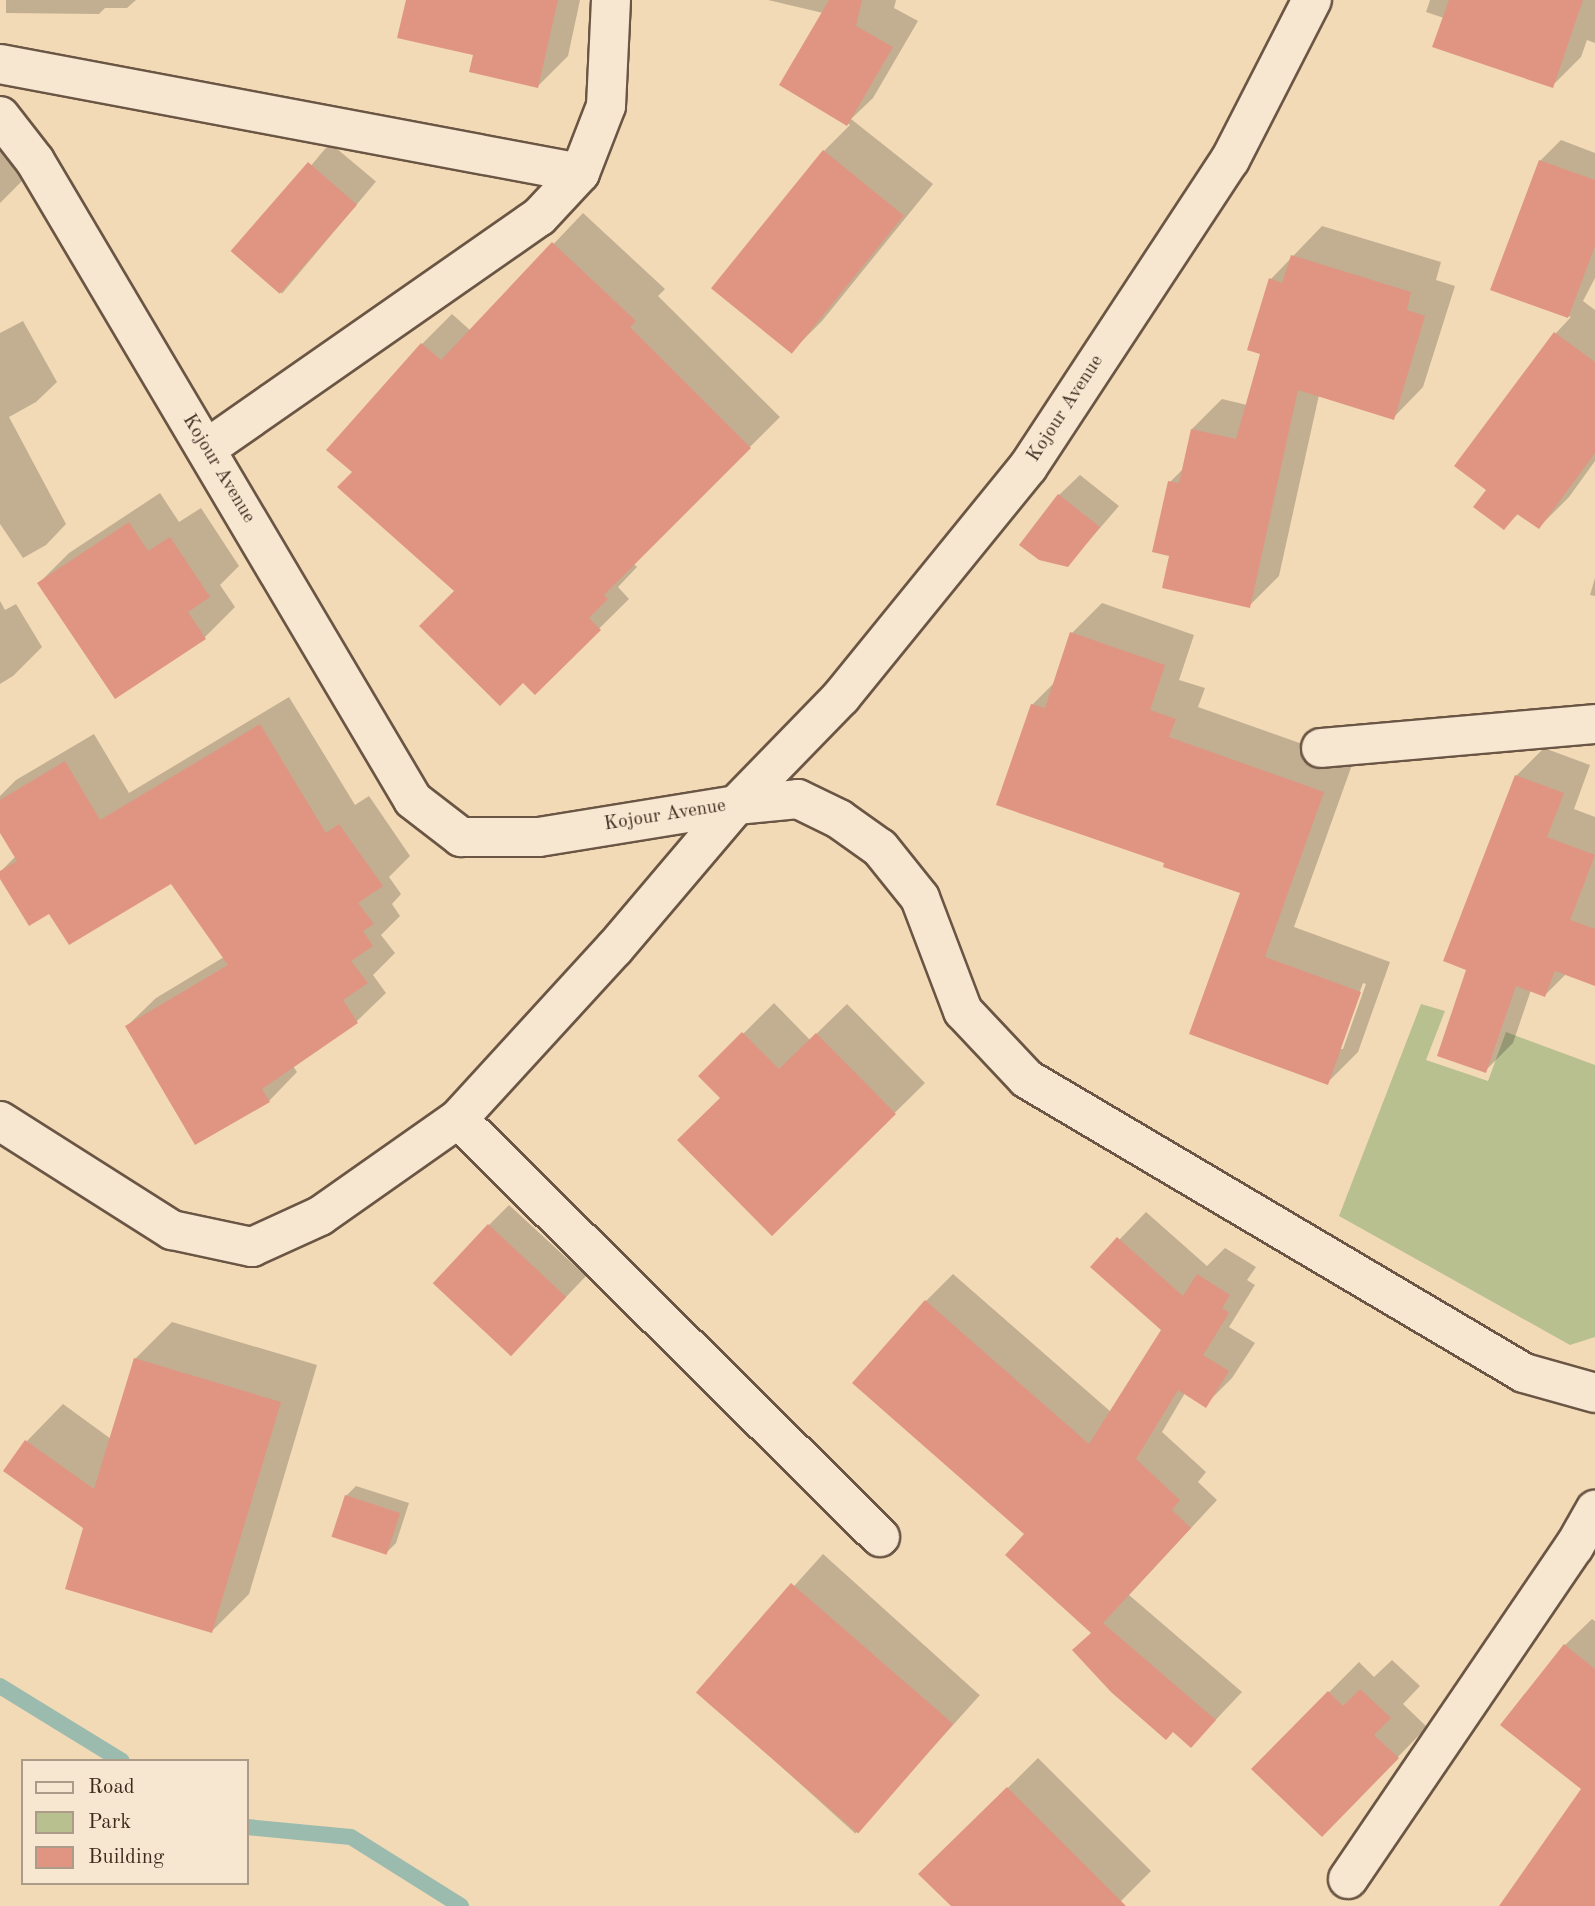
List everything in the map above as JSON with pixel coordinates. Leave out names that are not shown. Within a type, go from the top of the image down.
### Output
[{"type":"street","points":[[206,449],[539,217],[580,173],[606,106],[611,0]]},
{"type":"street","name":"Kojour Avenue","points":[[0,116],[35,161],[413,800],[461,837],[539,837],[736,805],[841,697],[1028,467],[1230,160],[1312,0]]},
{"type":"street","points":[[0,64],[580,173]]},
{"type":"street","points":[[1321,748],[1595,724]]},
{"type":"street","points":[[0,1121],[172,1230],[252,1247],[320,1216],[458,1119],[614,949],[736,805],[798,799],[839,819],[880,848],[920,898],[963,1011],[1027,1079],[1524,1373],[1595,1393]]},
{"type":"street","points":[[458,1119],[880,1537]]},
{"type":"street","points":[[1348,1879],[1585,1556],[1595,1510]]},
{"type":"green space","points":[[1421,1004],[1445,1011],[1426,1060],[1488,1081],[1506,1032],[1595,1065],[1595,1337],[1570,1345],[1339,1216]]},
{"type":"building","points":[[406,0],[558,0],[538,88],[469,72],[473,55],[397,38]]},
{"type":"building","points":[[829,0],[862,0],[856,26],[893,47],[847,126],[779,85]]},
{"type":"building","points":[[1449,0],[1583,0],[1553,88],[1432,47]]},
{"type":"building","points":[[823,150],[904,215],[792,354],[711,288]]},
{"type":"building","points":[[1539,160],[1595,180],[1595,246],[1568,318],[1490,290]]},
{"type":"building","points":[[308,162],[357,205],[280,294],[231,251]]},
{"type":"building","points":[[552,242],[636,321],[630,327],[751,448],[604,595],[608,599],[589,618],[601,630],[535,695],[523,683],[500,706],[419,626],[454,591],[337,487],[352,472],[326,450],[421,343],[441,360]]},
{"type":"building","points":[[1291,255],[1411,292],[1407,310],[1425,316],[1394,420],[1298,390],[1250,608],[1162,588],[1169,556],[1152,552],[1168,481],[1179,483],[1191,429],[1236,439],[1260,354],[1247,350],[1269,278],[1282,283]]},
{"type":"building","points":[[1554,332],[1595,362],[1595,453],[1539,529],[1517,514],[1504,530],[1473,507],[1486,490],[1454,466]]},
{"type":"building","points":[[1058,494],[1100,527],[1068,567],[1039,560],[1019,545]]},
{"type":"building","points":[[129,522],[148,551],[170,537],[210,597],[188,612],[206,639],[115,699],[37,583]]},
{"type":"building","points":[[1070,632],[1165,665],[1150,710],[1176,719],[1169,737],[1324,792],[1265,957],[1361,992],[1328,1085],[1189,1034],[1240,893],[1163,867],[1164,863],[996,805],[1031,704],[1045,708]]},
{"type":"building","points":[[260,724],[326,833],[339,824],[383,886],[358,903],[374,924],[363,931],[373,946],[351,961],[368,983],[343,1000],[358,1023],[262,1089],[270,1102],[195,1145],[125,1026],[228,965],[171,884],[69,945],[49,914],[29,926],[0,879],[0,871],[17,861],[0,833],[0,800],[65,761],[100,820]]},
{"type":"building","points":[[1515,775],[1564,793],[1547,837],[1595,855],[1570,920],[1595,929],[1595,986],[1555,971],[1545,997],[1516,986],[1486,1073],[1437,1056],[1466,970],[1443,961]]},
{"type":"building","points":[[742,1032],[779,1069],[816,1033],[896,1114],[772,1236],[677,1140],[720,1098],[698,1076]]},
{"type":"building","points":[[488,1224],[566,1297],[511,1356],[433,1283]]},
{"type":"building","points":[[1117,1237],[1183,1296],[1197,1274],[1230,1295],[1222,1308],[1229,1313],[1203,1355],[1229,1371],[1206,1408],[1178,1390],[1136,1459],[1180,1500],[1172,1510],[1191,1528],[1103,1623],[1216,1720],[1191,1748],[1173,1732],[1166,1740],[1111,1692],[1072,1650],[1091,1633],[1005,1555],[1024,1534],[852,1383],[925,1300],[1089,1444],[1161,1330],[1090,1267]]},
{"type":"building","points":[[134,1358],[281,1402],[212,1633],[65,1589],[83,1528],[3,1471],[25,1440],[94,1489]]},
{"type":"building","points":[[345,1495],[400,1513],[387,1555],[331,1537]]},
{"type":"building","points":[[791,1583],[953,1724],[858,1833],[696,1692]]},
{"type":"building","points":[[1564,1644],[1595,1669],[1595,1906],[1499,1906],[1581,1789],[1500,1725]]},
{"type":"building","points":[[1360,1689],[1391,1718],[1374,1735],[1399,1758],[1322,1837],[1251,1769],[1328,1691],[1343,1706]]},
{"type":"building","points":[[1007,1787],[1126,1906],[951,1906],[918,1874]]},
{"type":"waterway","points":[[0,1686],[119,1759]]},
{"type":"waterway","points":[[248,1827],[351,1837],[461,1906]]}]
